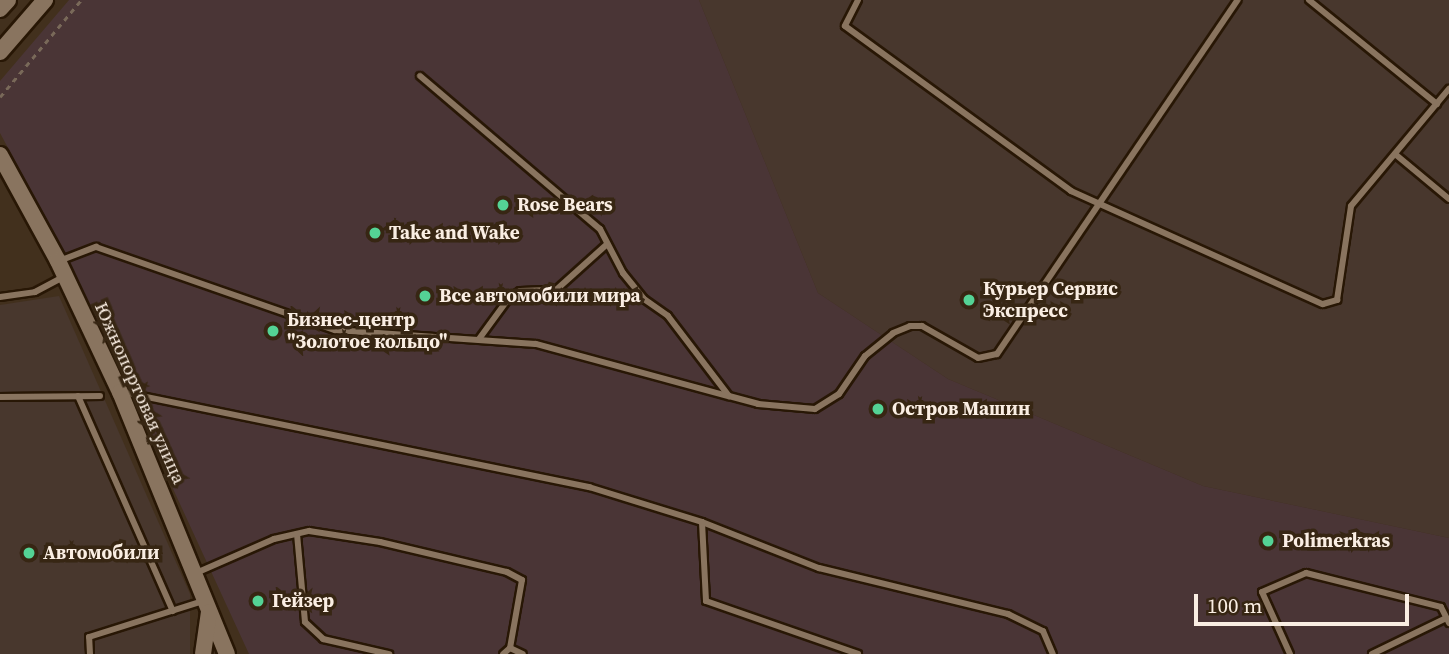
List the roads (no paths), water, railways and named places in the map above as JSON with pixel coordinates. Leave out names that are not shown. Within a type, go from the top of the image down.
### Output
[{"type":"main road","points":[[0,9],[8,0]]},
{"type":"main road","points":[[0,52],[45,0]]},
{"type":"main road","name":"Южнопортовая улица","points":[[0,155],[61,269],[120,392],[227,654]]},
{"type":"main road","points":[[203,654],[207,606]]},
{"type":"lane","points":[[858,0],[845,26],[1071,191],[1101,201],[1323,304],[1337,300],[1351,206],[1449,89]]},
{"type":"lane","points":[[0,297],[35,292],[61,269],[96,247],[335,330],[479,339],[588,355],[758,404],[815,409],[839,394],[865,356],[893,333],[911,326],[922,326],[978,359],[997,354],[1238,0]]},
{"type":"lane","points":[[1309,0],[1437,104]]},
{"type":"lane","points":[[420,76],[600,229],[606,245],[637,290],[668,316],[729,396]]},
{"type":"lane","points":[[1395,154],[1449,199]]},
{"type":"lane","points":[[479,339],[509,298],[520,290],[556,290],[606,245]]},
{"type":"lane","points":[[120,392],[589,487],[702,522],[819,568],[1008,614],[1043,631],[1053,654]]},
{"type":"lane","points":[[78,396],[173,611]]},
{"type":"lane","points":[[0,397],[100,396]]},
{"type":"lane","points":[[702,522],[706,601],[858,654]]},
{"type":"lane","points":[[194,573],[309,531],[380,542],[522,580],[510,648],[503,654]]},
{"type":"lane","points":[[297,534],[306,622],[323,639],[389,654]]},
{"type":"lane","points":[[1290,654],[1262,592],[1306,573],[1441,607],[1448,621],[1372,654]]},
{"type":"lane","points":[[90,654],[89,637],[173,611],[207,606]]},
{"type":"lane","points":[[510,648],[523,654]]},
{"type":"place","name":"Rose Bears","points":[[503,205]]},
{"type":"place","name":"Take and Wake","points":[[375,233]]},
{"type":"place","name":"Все автомобили мира","points":[[425,296]]},
{"type":"place","name":"Курьер Сервис Экспресс","points":[[969,300]]},
{"type":"place","name":"Бизнес-центр \"Золотое кольцо\"","points":[[273,331]]},
{"type":"place","name":"Остров Машин","points":[[878,409]]},
{"type":"place","name":"Polimerkras","points":[[1268,541]]},
{"type":"place","name":"Автомобили","points":[[29,553]]},
{"type":"place","name":"Гейзер","points":[[258,601]]}]
